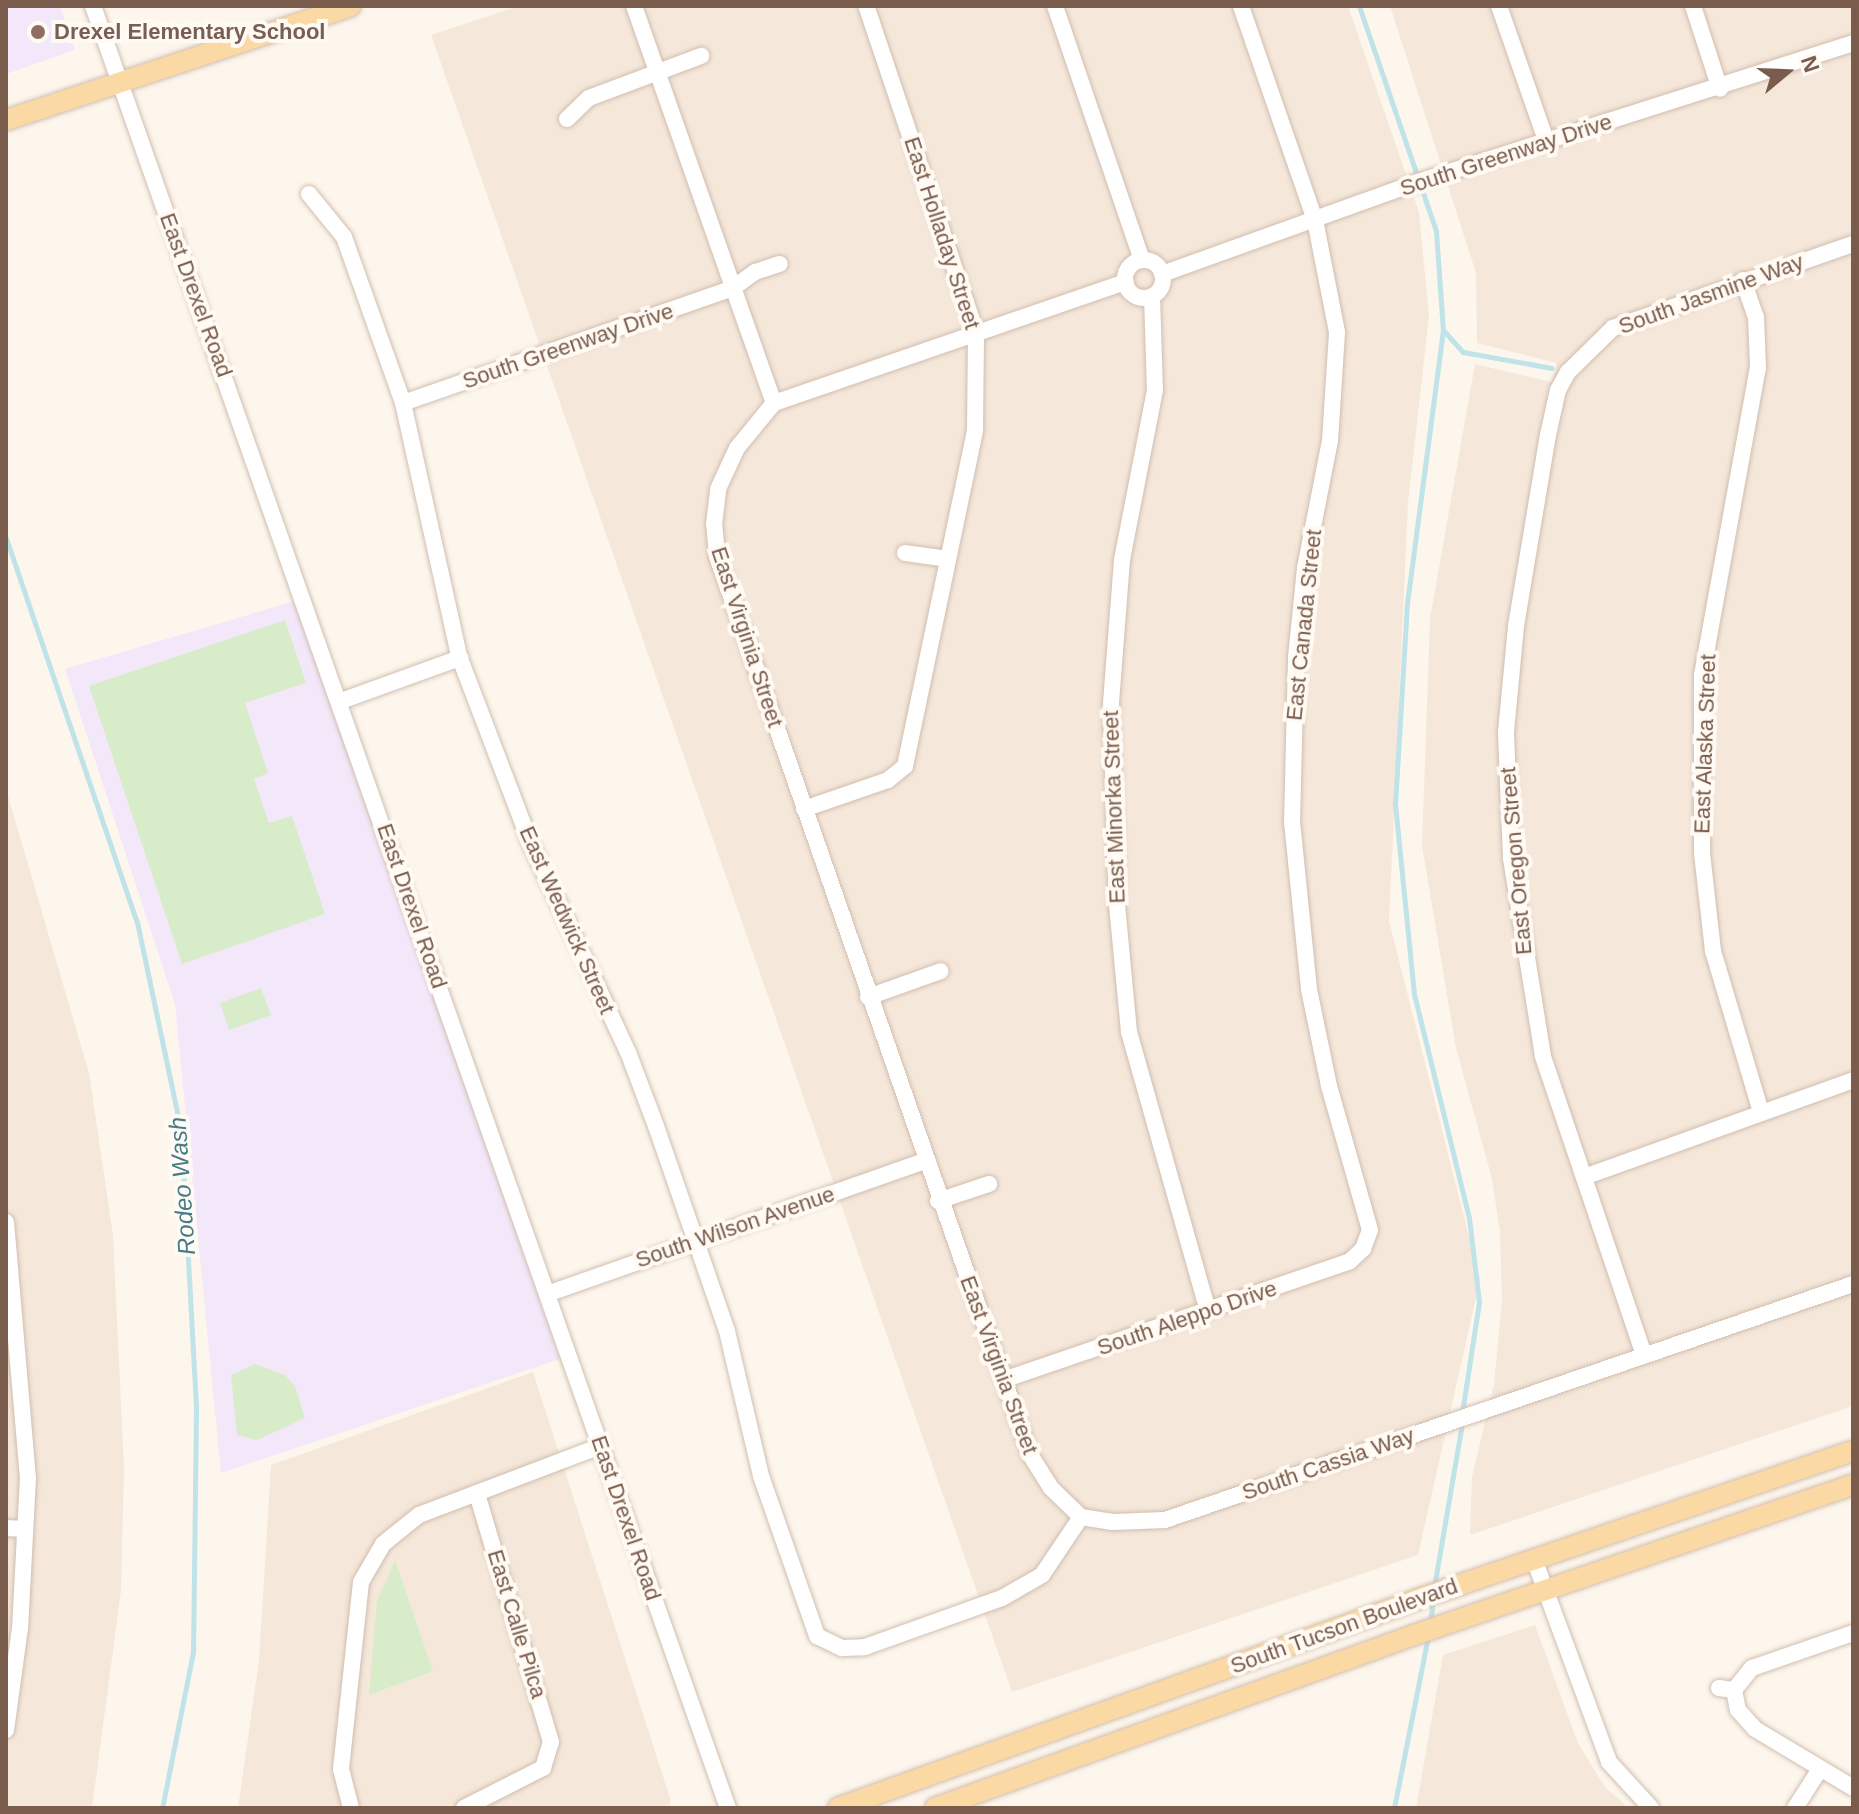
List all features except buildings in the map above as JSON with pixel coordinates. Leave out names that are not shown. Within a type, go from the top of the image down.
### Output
[{"type":"main road","points":[[6,120],[119,80],[351,6]]},
{"type":"main road","name":"South Tucson Boulevard","points":[[838,1808],[1454,1586],[1853,1451]]},
{"type":"main road","name":"South Tucson Boulevard","points":[[935,1808],[1414,1635],[1853,1485]]},
{"type":"street","name":"East Drexel Road","points":[[93,6],[341,701],[728,1808]]},
{"type":"street","points":[[634,6],[774,403],[1126,282]]},
{"type":"street","name":"East Holladay Street","points":[[804,809],[888,780],[908,767],[975,430],[976,332],[866,6]]},
{"type":"street","points":[[1055,6],[1142,260]]},
{"type":"street","name":"East Canada Street","points":[[1241,6],[1315,220],[1330,286],[1337,380],[1299,628],[1292,823],[1309,989],[1329,1086],[1368,1218],[1368,1251]]},
{"type":"street","points":[[1499,6],[1546,140]]},
{"type":"street","points":[[1693,6],[1720,89]]},
{"type":"street","name":"South Greenway Drive","points":[[1162,274],[1546,140],[1720,89],[1853,43]]},
{"type":"street","points":[[567,119],[589,98],[701,56]]},
{"type":"street","name":"East Wedwick Street","points":[[309,194],[344,237],[403,403],[460,658],[548,884],[628,1052],[727,1331],[761,1476],[812,1628],[830,1649],[865,1647],[1002,1598],[1042,1575],[1081,1517]]},
{"type":"street","name":"South Jasmine Way","points":[[1577,358],[1613,328],[1853,244]]},
{"type":"street","points":[[1142,260],[1152,262],[1162,274],[1161,288],[1152,296],[1134,294],[1126,282],[1130,267],[1142,260]]},
{"type":"street","points":[[733,288],[780,264]]},
{"type":"street","name":"East Alaska Street","points":[[1743,280],[1756,317],[1759,354],[1702,675],[1702,853],[1713,951],[1761,1112]]},
{"type":"street","name":"South Greenway Drive","points":[[403,403],[733,288]]},
{"type":"street","name":"East Minorka Street","points":[[1152,296],[1155,390],[1122,560],[1111,704],[1117,905],[1129,1032],[1208,1311]]},
{"type":"street","name":"East Oregon Street","points":[[1577,358],[1558,390],[1516,626],[1506,732],[1511,858],[1524,956],[1543,1056],[1644,1355]]},
{"type":"street","name":"East Virginia Street","points":[[774,403],[737,448],[718,489],[714,524],[717,556],[924,1161],[1006,1379],[1030,1455],[1051,1488],[1081,1517]]},
{"type":"street","points":[[905,553],[948,559]]},
{"type":"street","points":[[341,701],[460,658]]},
{"type":"street","points":[[868,997],[941,971]]},
{"type":"street","points":[[1584,1177],[1853,1080]]},
{"type":"street","name":"South Wilson Avenue","points":[[547,1294],[924,1161]]},
{"type":"street","points":[[938,1201],[989,1184]]},
{"type":"street","points":[[6,1222],[28,1477],[20,1628],[6,1730]]},
{"type":"street","name":"South Aleppo Drive","points":[[1006,1379],[1350,1261],[1368,1251]]},
{"type":"street","name":"South Cassia Way","points":[[1081,1517],[1113,1522],[1165,1520],[1853,1284]]},
{"type":"street","points":[[351,1808],[341,1769],[361,1582],[383,1544],[419,1515],[601,1446]]},
{"type":"street","name":"East Calle Pilca","points":[[464,1808],[543,1768],[556,1758],[477,1493]]},
{"type":"street","points":[[6,1528],[25,1529]]},
{"type":"street","points":[[1534,1559],[1609,1762],[1651,1808]]},
{"type":"street","points":[[1853,1633],[1752,1668],[1726,1689],[1745,1721],[1853,1788]]},
{"type":"street","points":[[1795,1808],[1820,1769]]},
{"type":"shaded area","name":"Drexel Elementary School","points":[[6,6],[60,6],[75,50],[6,74]]},
{"type":"shaded area","points":[[519,6],[1348,6],[1419,212],[1429,316],[1408,503],[1389,921],[1480,1280],[1418,1555],[1012,1692],[431,35]]},
{"type":"shaded area","points":[[1390,6],[1853,6],[1853,1406],[1470,1535],[1472,1477],[1494,1384],[1502,1301],[1500,1232],[1492,1179],[1456,1048],[1422,846],[1430,619],[1475,364],[1552,382],[1557,363],[1477,343],[1476,273]]},
{"type":"shaded area","points":[[298,600],[560,1359],[221,1473],[175,1004],[65,669]]},
{"type":"shaded area","points":[[6,789],[89,1073],[113,1235],[124,1468],[121,1591],[92,1808],[6,1808]]},
{"type":"shaded area","points":[[533,1372],[671,1801],[668,1808],[238,1808],[259,1660],[271,1465]]},
{"type":"shaded area","points":[[1535,1625],[1578,1743],[1605,1787],[1629,1808],[1416,1808],[1443,1655]]},
{"type":"green space","points":[[285,620],[306,683],[245,703],[268,773],[254,779],[269,823],[292,816],[325,914],[182,964],[89,686]]},
{"type":"green space","points":[[261,988],[271,1015],[229,1030],[220,1003]]},
{"type":"green space","points":[[255,1364],[285,1375],[295,1386],[305,1418],[257,1440],[237,1435],[231,1375]]},
{"type":"green space","points":[[395,1560],[433,1671],[369,1695],[377,1601]]},
{"type":"waterway","points":[[1359,6],[1436,231],[1443,330],[1407,603],[1395,804],[1414,994],[1469,1218],[1479,1302],[1462,1413]]},
{"type":"waterway","points":[[1444,331],[1463,352],[1552,368]]},
{"type":"waterway","name":"Rodeo Wash","points":[[6,538],[137,922],[181,1130],[196,1410],[193,1652],[162,1808]]},
{"type":"waterway","points":[[1434,1587],[1462,1423]]},
{"type":"waterway","points":[[1430,1622],[1433,1601]]},
{"type":"waterway","points":[[1394,1808],[1428,1636]]},
{"type":"place","name":"Drexel Elementary School","points":[[38,32]]}]
